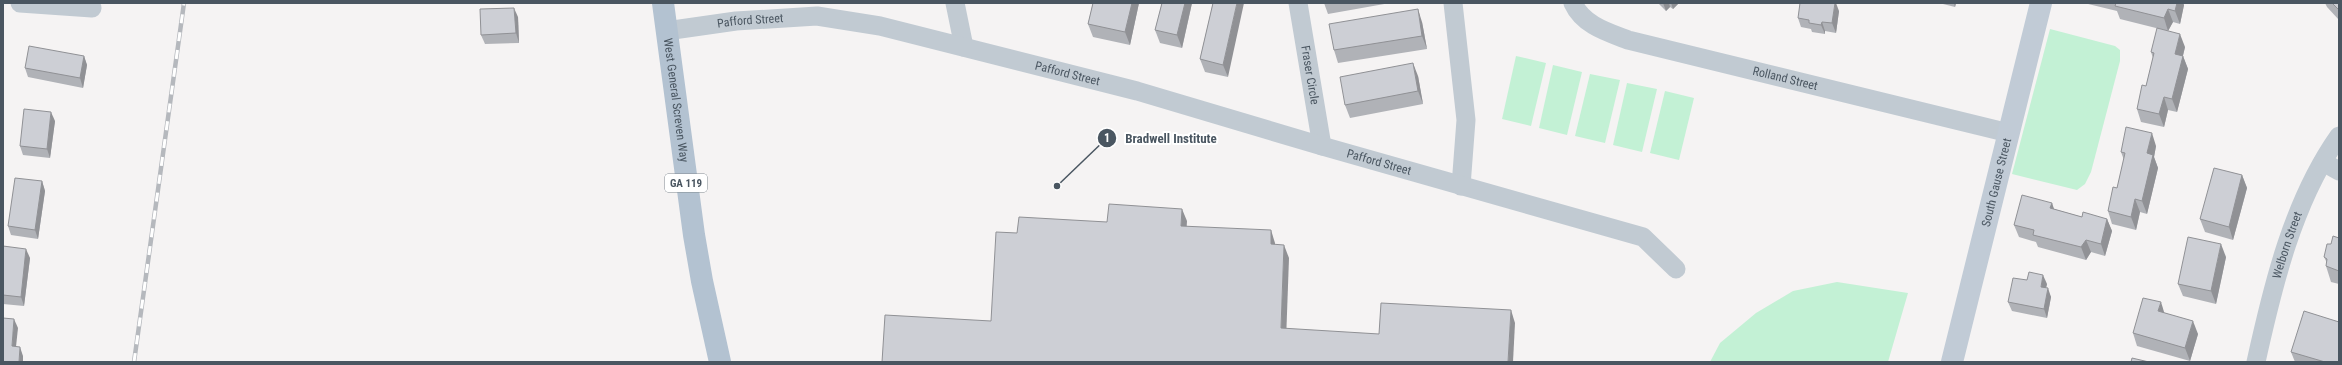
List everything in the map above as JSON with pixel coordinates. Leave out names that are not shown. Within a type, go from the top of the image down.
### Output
[{"type":"main road","name":"West General Screven Way","points":[[663,3],[694,235],[702,281],[720,362]]},
{"type":"street","points":[[20,3],[92,8]]},
{"type":"street","points":[[955,3],[964,47]]},
{"type":"street","name":"Fraser Circle","points":[[1298,3],[1322,146]]},
{"type":"street","points":[[1453,3],[1466,120],[1461,186]]},
{"type":"street","name":"Rolland Street","points":[[1573,3],[1584,19],[1598,29],[1628,40],[2009,134]]},
{"type":"street","name":"South Gause Street","points":[[1952,362],[2041,3]]},
{"type":"street","name":"Pafford Street","points":[[666,31],[736,21],[817,16],[880,26],[1137,91],[1461,186],[1643,236],[1676,269]]},
{"type":"street","name":"Welborn Street","points":[[2256,362],[2264,323],[2287,246],[2307,194],[2322,162],[2339,136]]},
{"type":"street","points":[[2322,162],[2339,171]]},
{"type":"green space","points":[[2050,29],[2115,46],[2120,50],[2120,61],[2091,172],[2085,184],[2077,190],[2012,174]]},
{"type":"green space","points":[[1516,56],[1546,63],[1531,126],[1502,119]]},
{"type":"green space","points":[[1553,65],[1582,72],[1567,135],[1539,128]]},
{"type":"green space","points":[[1590,74],[1620,80],[1605,143],[1575,136]]},
{"type":"green space","points":[[1627,83],[1657,89],[1642,152],[1613,145]]},
{"type":"green space","points":[[1665,91],[1694,98],[1679,160],[1650,153]]},
{"type":"green space","points":[[1837,282],[1908,293],[1888,362],[1710,362],[1720,343],[1756,313],[1793,291]]},
{"type":"building","points":[[1093,3],[1132,3],[1125,32],[1088,24]]},
{"type":"building","points":[[1162,3],[1185,3],[1177,35],[1155,30]]},
{"type":"building","points":[[1213,3],[1237,3],[1223,65],[1200,59]]},
{"type":"building","points":[[1800,3],[1835,3],[1832,23],[1822,22],[1821,25],[1809,23],[1809,20],[1798,18]]},
{"type":"building","points":[[2116,3],[2177,3],[2175,11],[2168,9],[2164,18],[2115,6]]},
{"type":"building","points":[[2332,3],[2339,3],[2339,10]]},
{"type":"building","points":[[514,8],[516,33],[481,35],[480,9]]},
{"type":"building","points":[[1418,9],[1422,36],[1334,50],[1329,24]]},
{"type":"building","points":[[2157,28],[2180,34],[2175,54],[2183,56],[2172,99],[2164,97],[2159,114],[2137,109],[2142,85],[2146,86],[2154,53],[2151,52]]},
{"type":"building","points":[[29,46],[84,56],[80,78],[25,68]]},
{"type":"building","points":[[1413,63],[1418,91],[1345,105],[1340,77]]},
{"type":"building","points":[[24,109],[51,112],[47,149],[20,146]]},
{"type":"building","points":[[2126,127],[2152,133],[2147,153],[2153,155],[2142,201],[2135,199],[2131,217],[2108,211],[2113,187],[2117,188],[2125,153],[2121,152]]},
{"type":"building","points":[[2214,168],[2242,175],[2229,227],[2200,219]]},
{"type":"building","points":[[15,178],[42,181],[35,230],[8,226]]},
{"type":"building","points":[[2022,195],[2052,203],[2050,208],[2082,217],[2083,212],[2107,219],[2101,244],[2086,240],[2081,247],[2033,235],[2034,230],[2014,225]]},
{"type":"building","points":[[1109,204],[1182,209],[1181,226],[1271,230],[1271,244],[1284,245],[1281,328],[1379,334],[1381,303],[1511,310],[1508,362],[882,362],[885,315],[991,321],[996,232],[1017,233],[1019,217],[1107,222]]},
{"type":"building","points":[[2333,236],[2339,238],[2339,271],[2326,266],[2327,259],[2324,257],[2327,244],[2331,244]]},
{"type":"building","points":[[2188,237],[2221,244],[2211,291],[2178,284]]},
{"type":"building","points":[[3,246],[26,249],[21,297],[3,295]]},
{"type":"building","points":[[2029,272],[2043,275],[2041,287],[2048,288],[2044,309],[2008,302],[2013,278],[2027,280]]},
{"type":"building","points":[[2143,298],[2161,302],[2158,311],[2193,321],[2185,348],[2133,333]]},
{"type":"building","points":[[2304,311],[2339,322],[2339,362],[2325,362],[2291,352]]},
{"type":"building","points":[[3,318],[14,319],[12,346],[20,347],[19,362],[3,362]]},
{"type":"building","points":[[2132,358],[2149,362],[2131,362]]},
{"type":"railway","points":[[134,362],[184,3]]},
{"type":"place","name":"Bradwell Institute","points":[[1057,186]]}]
